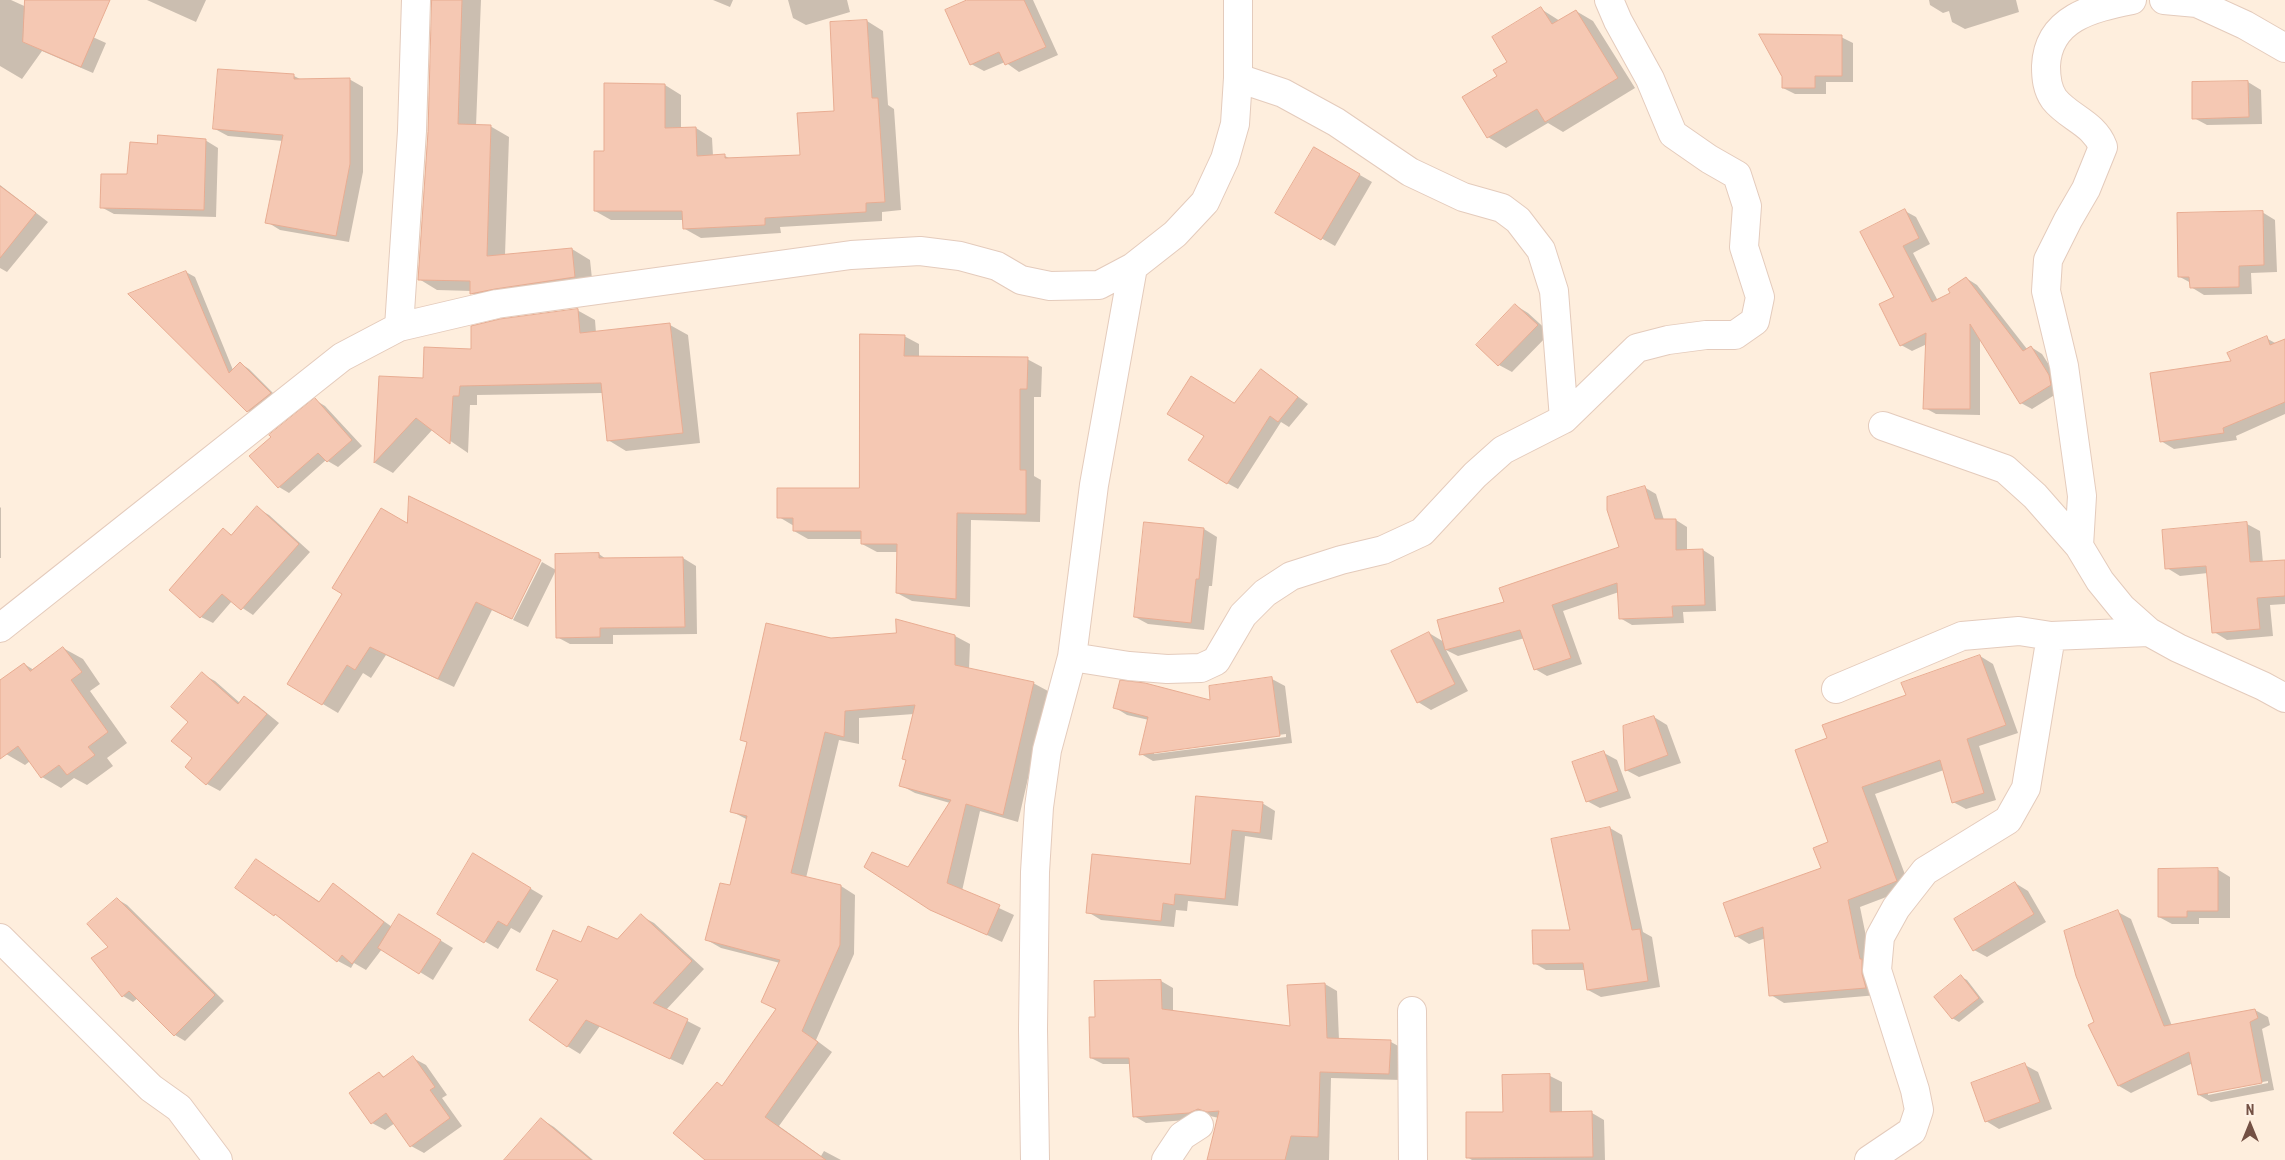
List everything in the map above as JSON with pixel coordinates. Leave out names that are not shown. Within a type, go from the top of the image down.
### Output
[{"type":"street","points":[[399,327],[412,131],[416,0]]},
{"type":"street","points":[[0,628],[342,357],[399,327],[497,304],[851,255],[920,251],[960,256],[997,266],[1021,280],[1050,286],[1099,285],[1133,267],[1175,234],[1205,202],[1225,159],[1235,124],[1238,78],[1238,0]]},
{"type":"street","points":[[1072,657],[1129,666],[1167,669],[1201,668],[1216,661],[1243,615],[1265,593],[1291,576],[1341,560],[1382,550],[1422,532],[1475,475],[1503,450],[1564,419],[1637,348],[1668,340],[1706,335],[1735,335],[1755,321],[1760,297],[1744,247],[1747,206],[1737,175],[1709,160],[1673,134],[1650,79],[1618,21],[1609,0]]},
{"type":"street","points":[[2078,546],[2082,496],[2064,366],[2046,291],[2048,260],[2086,189],[2103,147],[2098,134],[2054,99],[2046,81],[2047,52],[2054,36],[2065,23],[2102,6],[2132,0]]},
{"type":"street","points":[[2164,0],[2197,3],[2245,25],[2285,48]]},
{"type":"street","points":[[1238,78],[1283,93],[1336,122],[1410,172],[1463,197],[1502,208],[1518,220],[1541,250],[1554,291],[1564,419]]},
{"type":"street","points":[[1035,1160],[1033,1029],[1035,872],[1039,807],[1047,750],[1072,657],[1094,485],[1133,267]]},
{"type":"street","points":[[1883,426],[2005,469],[2035,496],[2078,546],[2100,581],[2122,608],[2149,632],[2178,648],[2263,686],[2285,698]]},
{"type":"street","points":[[1836,689],[1962,636],[2019,631],[2051,636],[2149,632]]},
{"type":"street","points":[[1869,1160],[1912,1131],[1919,1110],[1915,1090],[1877,970],[1880,937],[1896,908],[1925,871],[2008,820],[2026,788],[2051,636]]},
{"type":"street","points":[[0,938],[151,1088],[178,1108],[218,1160]]},
{"type":"street","points":[[1412,1011],[1413,1160]]},
{"type":"street","points":[[1166,1160],[1182,1136],[1199,1125]]},
{"type":"building","points":[[25,0],[110,0],[81,67],[23,42]]},
{"type":"building","points":[[432,0],[462,0],[458,124],[491,125],[487,256],[572,248],[575,277],[470,294],[470,281],[418,280],[428,132]]},
{"type":"building","points":[[967,0],[1024,0],[1046,47],[1005,65],[999,52],[970,65],[945,10]]},
{"type":"building","points":[[1541,7],[1552,24],[1576,10],[1618,78],[1545,122],[1537,109],[1487,138],[1462,97],[1497,76],[1493,70],[1507,62],[1492,37]]},
{"type":"building","points":[[867,20],[872,98],[878,98],[885,202],[866,203],[866,212],[765,218],[765,225],[683,229],[682,211],[594,211],[594,151],[604,151],[604,83],[665,84],[665,128],[696,127],[697,156],[725,154],[725,158],[800,155],[797,113],[834,111],[830,22]]},
{"type":"building","points":[[1759,34],[1842,35],[1842,76],[1815,76],[1815,88],[1782,88],[1782,77]]},
{"type":"building","points":[[218,69],[294,74],[294,79],[350,78],[350,164],[336,236],[265,223],[283,135],[213,129]]},
{"type":"building","points":[[2248,81],[2249,117],[2192,119],[2192,82]]},
{"type":"building","points":[[158,135],[206,139],[204,210],[100,208],[101,174],[127,174],[130,142],[157,144]]},
{"type":"building","points":[[1314,147],[1360,174],[1321,240],[1275,213]]},
{"type":"building","points":[[0,186],[36,213],[0,258]]},
{"type":"building","points":[[1905,209],[1919,238],[1903,246],[1932,302],[1950,293],[1948,289],[1966,277],[2023,351],[2031,346],[2049,375],[2051,385],[2020,404],[1970,324],[1970,409],[1923,409],[1926,333],[1900,346],[1879,304],[1894,297],[1860,232]]},
{"type":"building","points":[[2263,211],[2264,265],[2239,266],[2239,287],[2190,288],[2189,277],[2178,277],[2177,213]]},
{"type":"building","points":[[186,271],[229,373],[240,362],[271,393],[247,412],[128,294]]},
{"type":"building","points":[[1515,304],[1538,325],[1498,366],[1476,345]]},
{"type":"building","points":[[578,309],[580,333],[670,323],[683,433],[607,441],[601,383],[460,386],[459,396],[453,396],[450,444],[416,418],[374,463],[379,376],[423,378],[424,347],[471,349],[471,326],[500,319]]},
{"type":"building","points":[[860,334],[905,335],[904,356],[1028,357],[1027,389],[1020,389],[1020,470],[1026,470],[1026,514],[957,513],[956,599],[896,593],[897,544],[861,544],[861,531],[793,531],[793,518],[777,518],[777,488],[859,488]]},
{"type":"building","points":[[2267,336],[2270,345],[2285,339],[2285,402],[2223,428],[2224,433],[2160,442],[2150,373],[2231,361],[2227,353]]},
{"type":"building","points":[[1261,369],[1298,397],[1278,422],[1270,416],[1227,484],[1188,460],[1204,436],[1167,414],[1191,376],[1234,403]]},
{"type":"building","points":[[315,398],[352,440],[327,462],[318,453],[278,488],[249,456],[271,437],[269,435]]},
{"type":"building","points":[[1645,486],[1655,519],[1676,519],[1676,550],[1703,549],[1705,605],[1672,606],[1673,617],[1619,619],[1617,583],[1552,605],[1571,658],[1534,670],[1520,630],[1445,650],[1437,620],[1504,602],[1499,588],[1619,547],[1607,510],[1607,497]]},
{"type":"building","points":[[409,496],[541,560],[512,619],[476,602],[438,679],[370,647],[355,670],[347,665],[322,705],[287,684],[342,594],[332,588],[381,508],[407,523]]},
{"type":"building","points":[[257,506],[299,544],[241,610],[222,594],[200,618],[169,590],[223,528],[231,535]]},
{"type":"building","points":[[1144,522],[1204,528],[1199,579],[1196,579],[1191,623],[1134,617]]},
{"type":"building","points":[[2247,522],[2250,562],[2285,560],[2285,596],[2257,598],[2260,629],[2212,633],[2206,566],[2165,569],[2162,530]]},
{"type":"building","points":[[599,553],[599,558],[683,557],[685,627],[600,628],[600,637],[556,638],[555,554]]},
{"type":"building","points":[[896,619],[955,635],[955,665],[1034,682],[1003,815],[966,804],[947,883],[1000,905],[987,935],[930,910],[864,867],[872,852],[908,867],[951,800],[899,786],[906,760],[902,759],[915,705],[845,711],[844,737],[825,732],[791,873],[841,885],[840,945],[802,1031],[818,1042],[765,1117],[826,1160],[705,1160],[673,1133],[717,1082],[722,1086],[776,1009],[761,1002],[780,960],[705,940],[720,883],[730,885],[747,816],[730,812],[747,742],[740,740],[766,623],[831,638],[896,633]]},
{"type":"building","points":[[1429,632],[1455,684],[1417,703],[1391,651]]},
{"type":"building","points":[[63,647],[82,672],[71,680],[108,732],[88,747],[95,755],[67,775],[59,765],[41,778],[18,746],[0,759],[0,680],[24,663],[30,671]]},
{"type":"building","points":[[1980,655],[2006,725],[1967,739],[1984,793],[1952,803],[1940,760],[1862,787],[1897,881],[1848,900],[1860,959],[1862,959],[1862,974],[1866,988],[1769,996],[1763,927],[1735,937],[1723,903],[1821,868],[1813,848],[1828,842],[1795,750],[1827,738],[1822,725],[1906,695],[1901,683]]},
{"type":"building","points":[[202,672],[238,704],[244,696],[267,714],[206,785],[185,767],[192,758],[171,741],[188,722],[171,707]]},
{"type":"building","points":[[1272,677],[1280,736],[1139,755],[1148,717],[1113,708],[1120,680],[1145,683],[1210,700],[1209,686]]},
{"type":"building","points":[[1654,716],[1668,755],[1625,771],[1623,726]]},
{"type":"building","points":[[1604,751],[1618,791],[1586,802],[1572,762]]},
{"type":"building","points":[[1196,796],[1263,802],[1260,833],[1232,830],[1225,899],[1175,894],[1174,905],[1163,903],[1161,921],[1086,913],[1092,854],[1190,864]]},
{"type":"building","points":[[1610,827],[1632,930],[1640,929],[1648,981],[1587,990],[1583,963],[1533,964],[1532,930],[1570,930],[1551,839]]},
{"type":"building","points":[[473,853],[531,888],[507,926],[498,921],[484,943],[437,914]]},
{"type":"building","points":[[256,859],[319,902],[333,883],[384,922],[352,964],[342,955],[337,962],[275,914],[274,916],[235,888]]},
{"type":"building","points":[[2218,868],[2218,911],[2187,911],[2187,917],[2158,917],[2158,869]]},
{"type":"building","points":[[2015,882],[2034,914],[1973,951],[1954,919]]},
{"type":"building","points":[[117,898],[215,995],[174,1036],[129,991],[122,997],[91,958],[108,947],[87,924]]},
{"type":"building","points":[[2118,910],[2164,1026],[2255,1009],[2258,1018],[2250,1022],[2262,1083],[2198,1095],[2189,1052],[2118,1086],[2088,1025],[2094,1022],[2076,976],[2064,931]]},
{"type":"building","points":[[399,914],[441,940],[419,974],[378,948]]},
{"type":"building","points":[[641,914],[692,961],[653,1003],[688,1019],[670,1059],[586,1020],[567,1047],[529,1020],[558,980],[536,970],[553,930],[581,942],[588,926],[617,939]]},
{"type":"building","points":[[1961,975],[1979,998],[1952,1019],[1934,997]]},
{"type":"building","points":[[1161,980],[1162,1009],[1290,1026],[1287,985],[1325,983],[1327,1038],[1391,1040],[1389,1074],[1320,1072],[1318,1137],[1291,1136],[1285,1160],[1207,1160],[1219,1111],[1207,1112],[1198,1109],[1189,1113],[1133,1117],[1129,1058],[1090,1058],[1089,1017],[1095,1017],[1094,981]]},
{"type":"building","points":[[413,1056],[435,1087],[430,1090],[450,1118],[410,1147],[386,1113],[371,1124],[349,1093],[379,1072],[383,1077]]},
{"type":"building","points":[[2025,1063],[2040,1102],[1985,1122],[1971,1083]]},
{"type":"building","points":[[1550,1074],[1550,1112],[1592,1111],[1593,1157],[1466,1158],[1466,1112],[1503,1112],[1502,1075]]},
{"type":"building","points":[[541,1118],[591,1160],[504,1160]]}]
